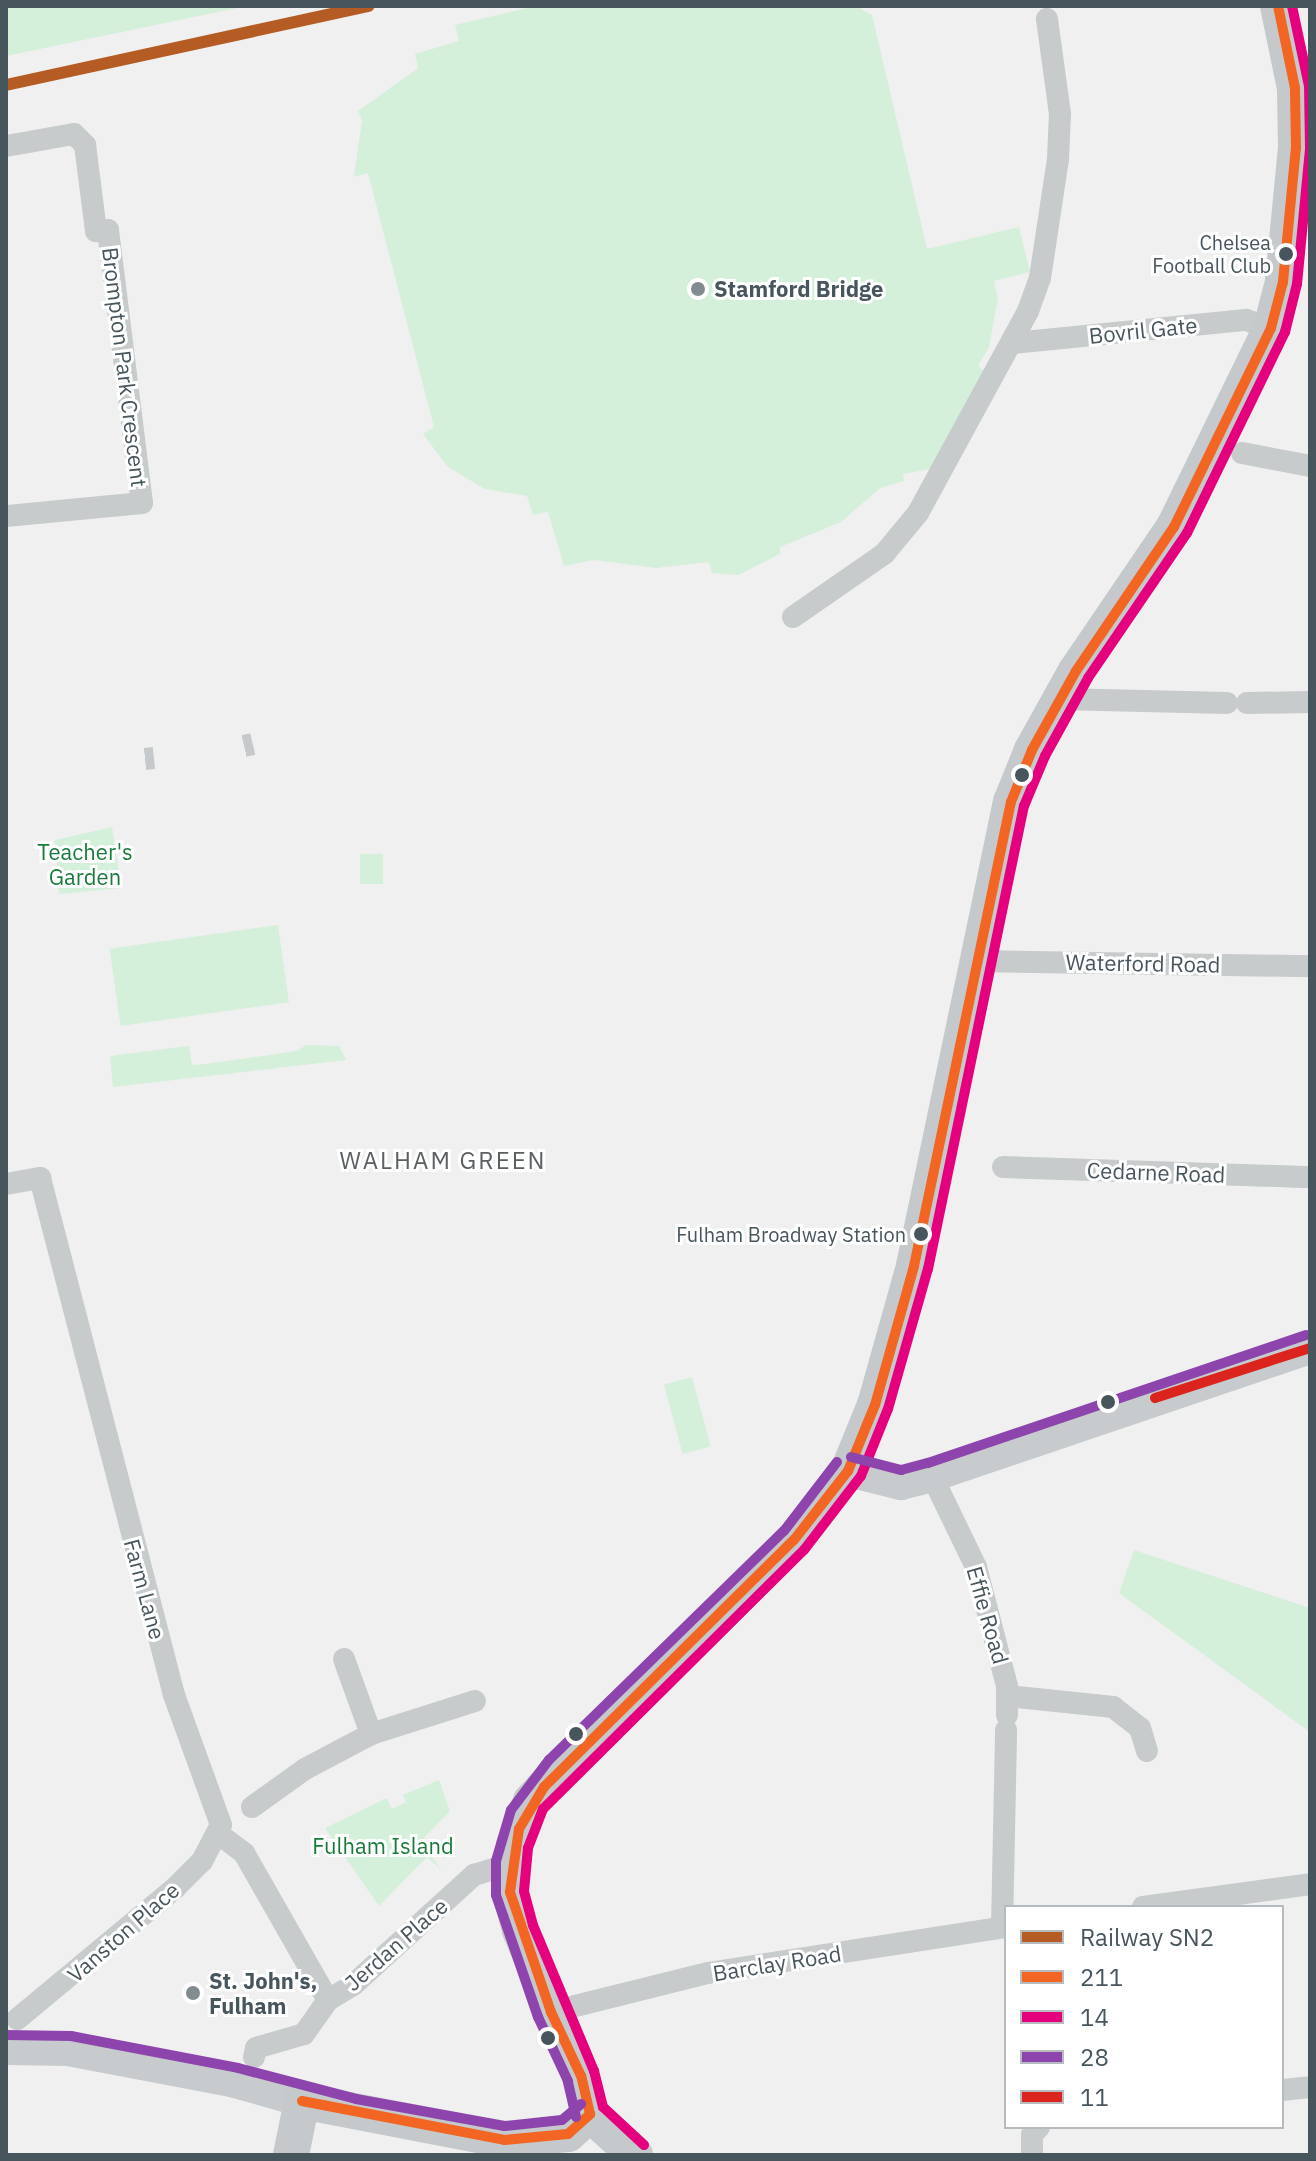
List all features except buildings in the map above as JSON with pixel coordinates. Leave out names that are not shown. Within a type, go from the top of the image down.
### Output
[{"type":"main road","points":[[635,2155],[590,2114],[581,2076],[551,2012],[520,1930],[510,1864],[531,1801],[741,1596],[820,1511],[848,1471],[875,1405],[914,1266],[1011,802],[1060,699],[1174,527],[1271,328],[1283,282],[1296,148],[1295,88],[1278,6]]},
{"type":"main road","points":[[848,1471],[901,1484],[932,1476],[1310,1348]]},
{"type":"main road","points":[[14,2038],[235,2082],[302,2101],[504,2140],[568,2134],[590,2114]]},
{"type":"main road","points":[[291,2155],[302,2101]]},
{"type":"street","points":[[793,617],[884,554],[918,513],[1014,343],[1040,278],[1058,159],[1060,114],[1047,19]]},
{"type":"street","name":"Brompton Park Crescent","points":[[6,146],[74,134],[85,145],[96,231],[108,230],[142,503],[6,516]]},
{"type":"street","name":"Bovril Gate","points":[[1014,343],[1246,320],[1271,328]]},
{"type":"street","points":[[1242,453],[1310,466]]},
{"type":"street","points":[[1060,699],[1310,702]]},
{"type":"street","name":"Waterford Road","points":[[976,961],[1310,966]]},
{"type":"street","name":"Cedarne Road","points":[[1003,1167],[1310,1177]]},
{"type":"street","name":"Farm Lane","points":[[6,1184],[40,1178],[174,1695],[220,1812],[220,1835]]},
{"type":"street","name":"Effie Road","points":[[932,1476],[976,1567],[1007,1714],[1004,1905]]},
{"type":"street","points":[[344,1659],[371,1734]]},
{"type":"street","points":[[252,1807],[305,1769],[371,1734],[475,1701]]},
{"type":"street","points":[[1007,1714],[1113,1707],[1140,1728],[1147,1751]]},
{"type":"street","points":[[220,1835],[244,1853],[323,2009]]},
{"type":"street","name":"Vanston Place","points":[[14,2038],[175,1888],[220,1835]]},
{"type":"street","name":"Jerdan Place","points":[[254,2057],[256,2048],[304,2034],[323,2009],[474,1875],[510,1864]]},
{"type":"street","points":[[1158,1905],[1310,1884]]},
{"type":"street","name":"Barclay Road","points":[[551,2012],[708,1973],[1004,1927]]},
{"type":"street","points":[[6,1999],[14,2038]]},
{"type":"street","points":[[1284,2090],[1310,2087]]},
{"type":"street","points":[[1032,2155],[1032,2135],[1037,2129]]},
{"type":"green space","points":[[6,6],[247,6],[6,56]]},
{"type":"green space","name":"Stamford Bridge","points":[[536,6],[856,6],[872,15],[927,249],[1019,227],[1030,272],[994,281],[998,298],[989,347],[978,366],[988,373],[930,469],[903,474],[904,481],[880,488],[841,522],[780,547],[780,554],[738,575],[712,573],[709,562],[656,568],[594,560],[564,566],[548,512],[533,515],[527,496],[485,489],[448,467],[423,434],[434,427],[368,173],[354,177],[362,120],[358,111],[418,68],[415,54],[459,41],[455,25]]},
{"type":"green space","name":"Teacher's Garden","points":[[112,827],[121,888],[59,894],[55,840]]},
{"type":"green space","points":[[360,854],[383,854],[383,884],[360,884]]},
{"type":"green space","points":[[278,925],[289,1002],[121,1026],[110,949]]},
{"type":"green space","points":[[306,1045],[339,1046],[346,1060],[113,1087],[110,1056],[189,1046],[192,1065],[297,1051]]},
{"type":"green space","points":[[692,1377],[711,1447],[683,1454],[664,1385]]},
{"type":"green space","points":[[1134,1550],[1310,1608],[1310,1732],[1119,1593]]},
{"type":"green space","name":"Fulham Island","points":[[439,1780],[450,1811],[420,1842],[442,1870],[427,1857],[379,1906],[325,1828],[387,1798],[392,1809],[406,1802],[403,1795]]},
{"type":"tunnel","points":[[244,746],[253,744]]},
{"type":"tunnel","points":[[145,759],[154,758]]},
{"type":"rail line","name":"SN2","points":[[6,85],[368,6]]},
{"type":"transit line","name":"211","points":[[590,2114],[581,2076],[551,2012],[510,1892],[519,1829],[544,1787],[794,1540],[848,1471],[875,1405],[914,1266],[1011,802],[1032,750],[1076,671],[1174,527],[1271,328],[1283,282],[1296,148],[1295,88],[1278,6]]},
{"type":"transit line","name":"14","points":[[644,2145],[603,2107],[594,2071],[533,1925],[524,1891],[528,1848],[543,1809],[804,1550],[861,1476],[888,1409],[928,1269],[1024,806],[1045,756],[1088,678],[1187,533],[1285,332],[1297,284],[1310,148],[1309,86],[1292,6]]},
{"type":"transit line","name":"28","points":[[851,1457],[901,1470],[928,1463],[1306,1335]]},
{"type":"transit line","name":"11","points":[[1155,1398],[1310,1348]]},
{"type":"transit line","name":"28","points":[[576,2117],[568,2081],[538,2017],[496,1895],[496,1861],[511,1810],[549,1760],[784,1531],[837,1462]]},
{"type":"transit line","name":"28","points":[[6,2035],[71,2036],[238,2068],[356,2099],[505,2126],[562,2120],[581,2104]]},
{"type":"transit line","name":"211","points":[[302,2101],[504,2140],[568,2134],[590,2114]]},
{"type":"place","name":"Chelsea Football Club","points":[[1286,254]]},
{"type":"place","name":"Stamford Bridge","points":[[698,289]]},
{"type":"place","name":"Fulham Broadway Station","points":[[921,1234]]},
{"type":"place","name":"St. John's, Fulham","points":[[193,1993]]},
{"type":"district","name":"WALHAM GREEN","points":[[443,1161]]}]
